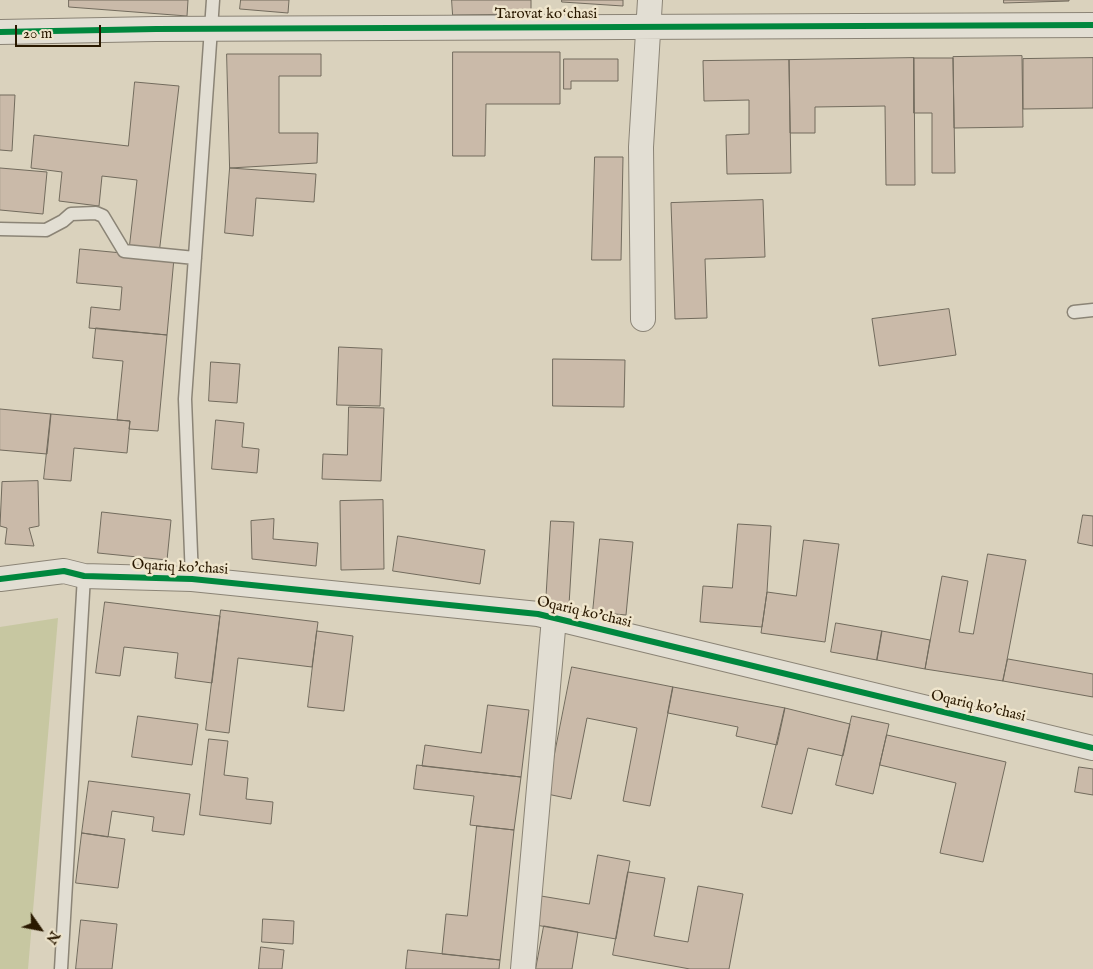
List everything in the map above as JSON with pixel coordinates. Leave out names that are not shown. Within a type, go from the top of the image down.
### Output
[{"type":"street","points":[[643,319],[641,146],[650,0]]},
{"type":"street","name":"Tarovat koʻchasi","points":[[0,32],[648,26],[1093,25]]},
{"type":"street","name":"Oqariq ko'chasi","points":[[0,579],[64,571],[84,576],[192,579],[538,614],[1093,748]]},
{"type":"street","points":[[523,969],[554,618]]},
{"type":"lane","points":[[192,579],[185,399],[213,0]]},
{"type":"lane","points":[[0,229],[46,230],[63,221],[71,214],[96,213],[103,216],[124,251],[195,258]]},
{"type":"lane","points":[[1074,312],[1093,310]]},
{"type":"lane","points":[[61,969],[84,576]]},
{"type":"green space","points":[[58,618],[28,969],[0,969],[0,627]]},
{"type":"building","points":[[69,0],[188,0],[187,16],[69,7]]},
{"type":"building","points":[[241,0],[289,0],[288,13],[240,9]]},
{"type":"building","points":[[452,0],[531,0],[531,14],[453,15]]},
{"type":"building","points":[[562,0],[623,0],[623,6],[562,2]]},
{"type":"building","points":[[1004,0],[1069,0],[1069,1],[1004,3]]},
{"type":"building","points":[[453,52],[560,52],[560,104],[486,104],[485,156],[453,156]]},
{"type":"building","points":[[227,54],[321,54],[321,76],[279,76],[279,133],[318,133],[317,163],[230,168]]},
{"type":"building","points":[[1022,56],[1023,127],[954,128],[953,57]]},
{"type":"building","points":[[914,58],[953,58],[955,173],[932,173],[932,113],[914,113]]},
{"type":"building","points":[[914,58],[915,185],[886,185],[885,106],[815,107],[815,133],[790,133],[789,60]]},
{"type":"building","points":[[1093,58],[1093,108],[1023,109],[1023,59]]},
{"type":"building","points":[[564,59],[618,59],[618,81],[571,81],[571,89],[564,89]]},
{"type":"building","points":[[789,60],[791,173],[727,174],[726,135],[749,134],[749,100],[704,101],[703,61]]},
{"type":"building","points":[[135,82],[179,86],[159,254],[129,250],[137,180],[102,176],[99,206],[59,201],[62,172],[31,168],[34,135],[128,146]]},
{"type":"building","points":[[0,95],[15,95],[12,151],[0,150]]},
{"type":"building","points":[[595,157],[623,157],[621,260],[592,260]]},
{"type":"building","points":[[0,168],[47,172],[43,214],[0,210]]},
{"type":"building","points":[[230,168],[316,174],[314,202],[256,198],[253,236],[225,233]]},
{"type":"building","points":[[763,200],[765,257],[705,259],[707,318],[675,319],[671,203]]},
{"type":"building","points":[[80,249],[174,258],[167,335],[89,328],[91,307],[120,310],[122,287],[77,283]]},
{"type":"building","points":[[949,309],[956,355],[879,366],[872,319]]},
{"type":"building","points":[[96,328],[167,335],[158,431],[129,429],[130,421],[117,420],[123,361],[93,358]]},
{"type":"building","points":[[339,347],[382,349],[380,406],[337,405]]},
{"type":"building","points":[[553,359],[625,360],[624,407],[553,406]]},
{"type":"building","points":[[211,362],[240,364],[237,403],[209,401]]},
{"type":"building","points":[[349,407],[384,408],[381,481],[322,479],[323,454],[347,455]]},
{"type":"building","points":[[0,409],[51,414],[47,454],[0,450]]},
{"type":"building","points":[[51,414],[130,421],[127,453],[74,448],[71,481],[44,479]]},
{"type":"building","points":[[216,420],[244,423],[242,447],[259,449],[257,473],[212,469]]},
{"type":"building","points":[[38,481],[39,526],[29,528],[34,546],[5,544],[7,528],[0,526],[2,482]]},
{"type":"building","points":[[383,500],[384,569],[341,570],[340,501]]},
{"type":"building","points":[[102,512],[171,520],[167,560],[98,553]]},
{"type":"building","points":[[1083,515],[1093,516],[1093,546],[1078,543]]},
{"type":"building","points":[[274,519],[273,539],[318,543],[316,566],[252,559],[251,521]]},
{"type":"building","points":[[551,521],[574,522],[569,605],[546,603]]},
{"type":"building","points":[[738,524],[771,526],[767,592],[762,627],[700,622],[703,586],[732,588]]},
{"type":"building","points":[[398,536],[485,550],[480,584],[393,571]]},
{"type":"building","points":[[600,539],[633,542],[626,615],[593,612]]},
{"type":"building","points":[[804,540],[839,544],[825,642],[761,633],[767,592],[796,596]]},
{"type":"building","points":[[988,554],[1026,560],[1003,681],[925,669],[942,576],[968,581],[959,632],[973,634]]},
{"type":"building","points":[[105,602],[220,616],[212,683],[175,678],[178,653],[124,647],[120,676],[96,673]]},
{"type":"building","points":[[221,610],[318,622],[312,667],[238,658],[229,733],[206,730]]},
{"type":"building","points":[[836,623],[882,631],[877,660],[831,652]]},
{"type":"building","points":[[317,631],[353,636],[344,711],[308,707]]},
{"type":"building","points":[[882,631],[930,640],[925,669],[877,660]]},
{"type":"building","points":[[1008,659],[1093,674],[1093,697],[1003,681]]},
{"type":"building","points":[[572,667],[673,687],[650,806],[623,801],[637,728],[587,718],[571,799],[547,794]]},
{"type":"building","points":[[673,687],[785,708],[777,745],[736,736],[738,727],[668,713]]},
{"type":"building","points":[[488,705],[529,710],[521,777],[422,766],[425,745],[481,753]]},
{"type":"building","points":[[785,708],[850,724],[843,756],[808,748],[792,814],[762,807]]},
{"type":"building","points":[[138,716],[198,724],[192,765],[132,757]]},
{"type":"building","points":[[852,716],[889,724],[873,794],[836,785]]},
{"type":"building","points":[[887,735],[1006,762],[983,862],[940,853],[956,783],[880,765]]},
{"type":"building","points":[[209,739],[228,741],[224,775],[248,778],[246,799],[273,802],[271,824],[200,815]]},
{"type":"building","points":[[417,765],[521,777],[514,830],[470,825],[474,796],[414,789]]},
{"type":"building","points":[[1079,767],[1093,769],[1093,795],[1075,792]]},
{"type":"building","points":[[89,781],[190,794],[184,835],[152,831],[154,817],[112,811],[108,837],[82,833]]},
{"type":"building","points":[[477,826],[514,830],[500,960],[442,954],[446,914],[467,916]]},
{"type":"building","points":[[82,833],[125,839],[118,888],[76,883]]},
{"type":"building","points":[[598,855],[630,861],[616,939],[530,924],[535,895],[589,904]]},
{"type":"building","points":[[628,872],[665,878],[654,936],[688,942],[698,886],[743,894],[729,969],[690,969],[613,955]]},
{"type":"building","points":[[263,919],[294,921],[293,944],[262,942]]},
{"type":"building","points":[[81,920],[117,924],[112,969],[76,969]]},
{"type":"building","points":[[544,926],[578,932],[572,969],[536,969]]},
{"type":"building","points":[[261,947],[284,950],[282,969],[259,969]]},
{"type":"building","points":[[408,950],[500,960],[499,969],[406,969]]},
{"type":"cycle path","points":[[0,32],[156,29],[1093,25]]},
{"type":"cycle path","points":[[0,579],[64,571],[84,576],[192,579],[538,614],[1093,748]]}]
